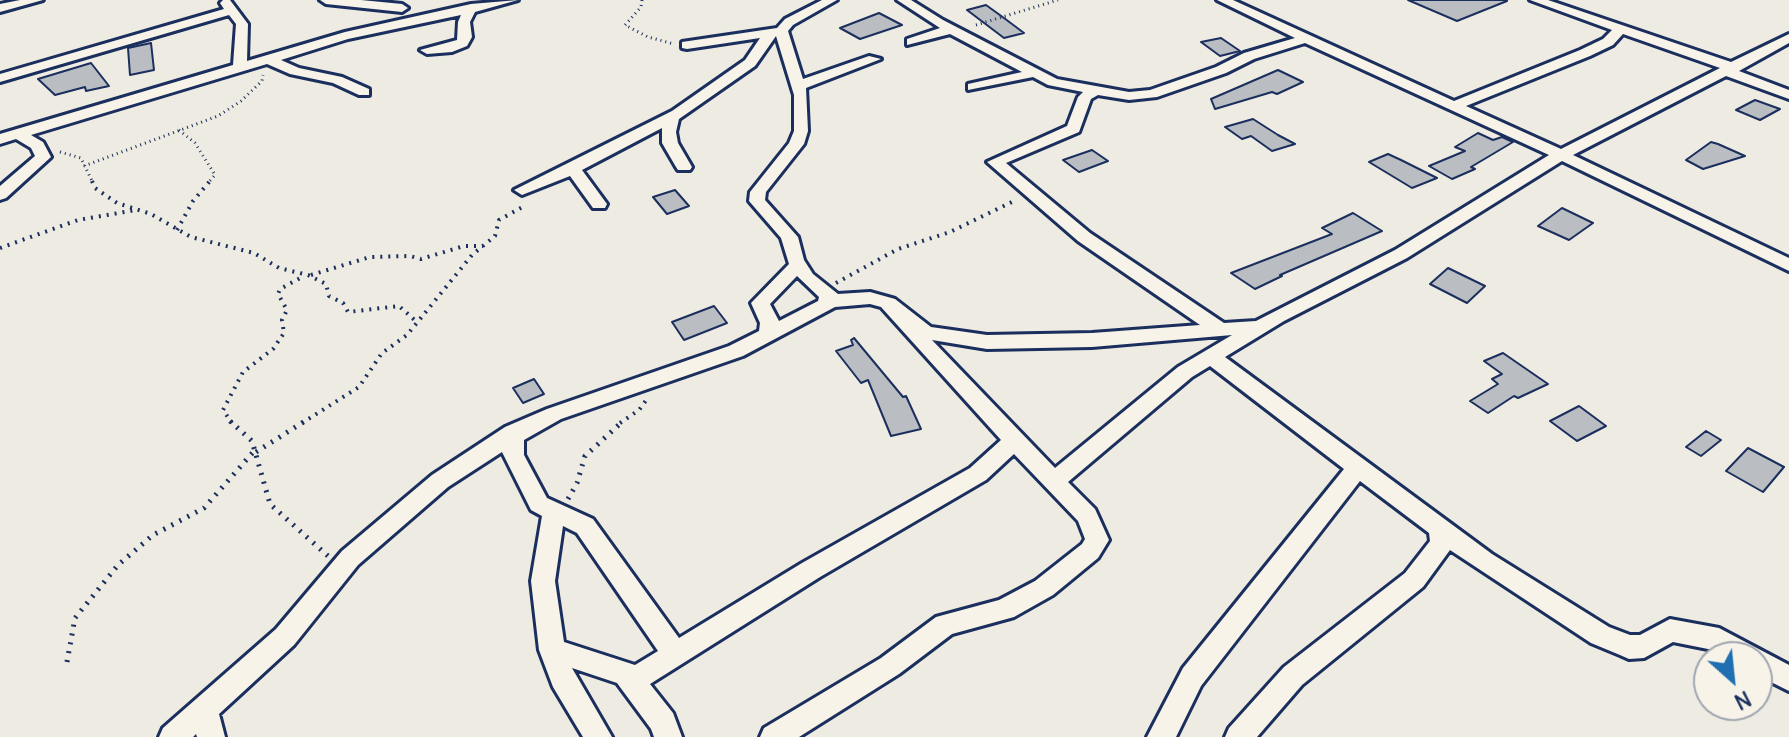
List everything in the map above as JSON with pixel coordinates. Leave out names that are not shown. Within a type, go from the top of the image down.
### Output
[{"type":"street","points":[[0,8],[37,0]]},
{"type":"street","points":[[326,0],[402,8]]},
{"type":"street","points":[[0,139],[240,66],[461,6],[512,0]]},
{"type":"street","points":[[527,196],[672,116],[750,63],[775,33],[789,22],[831,0]]},
{"type":"street","points":[[903,0],[1034,73],[1062,85],[1129,96],[1152,94],[1221,70],[1249,56],[1307,38]]},
{"type":"street","points":[[1223,0],[1561,155],[1789,265]]},
{"type":"street","points":[[1536,0],[1731,70],[1789,95]]},
{"type":"street","points":[[0,78],[229,5],[244,31],[240,66]]},
{"type":"street","points":[[427,50],[447,49],[462,43],[466,37],[461,6]]},
{"type":"street","points":[[912,42],[955,30]]},
{"type":"street","points":[[1454,106],[1585,53],[1608,42],[1620,30]]},
{"type":"street","points":[[687,45],[775,33]]},
{"type":"street","points":[[775,33],[798,86],[801,131],[796,144],[758,192],[757,201],[789,237],[798,265],[807,278],[826,295],[870,298],[888,303],[926,333],[957,340],[1054,342],[1263,326]]},
{"type":"street","points":[[1054,480],[1094,451],[1185,372],[1263,326],[1401,254],[1561,155],[1789,38]]},
{"type":"street","points":[[270,59],[295,71],[337,80],[364,92]]},
{"type":"street","points":[[798,86],[874,59]]},
{"type":"street","points":[[973,87],[1034,73]]},
{"type":"street","points":[[1094,91],[1085,97],[1074,129],[995,162],[1084,237],[1221,330]]},
{"type":"street","points":[[672,116],[668,132],[670,143],[684,167]]},
{"type":"street","points":[[0,195],[43,157],[41,149],[17,133]]},
{"type":"street","points":[[573,169],[599,204]]},
{"type":"street","points":[[767,337],[770,323],[760,303],[798,265]]},
{"type":"street","points":[[173,737],[285,637],[342,567],[440,481],[513,433],[554,414],[662,378],[767,337],[826,295]]},
{"type":"street","points":[[774,737],[901,660],[945,625],[1005,609],[1044,588],[1090,551],[1097,540],[1096,531],[1087,516],[888,303]]},
{"type":"street","points":[[1211,357],[1440,529],[1523,588],[1600,635],[1629,647],[1644,646],[1670,630],[1721,641]]},
{"type":"street","points":[[513,433],[513,455],[539,504],[585,526],[675,654]]},
{"type":"street","points":[[634,680],[811,570],[978,474],[1014,441]]},
{"type":"street","points":[[1161,737],[1192,677],[1357,468]]},
{"type":"street","points":[[558,513],[543,581],[552,650],[562,678],[598,737]]},
{"type":"street","points":[[1239,737],[1293,676],[1414,580],[1442,543],[1440,529]]},
{"type":"street","points":[[552,650],[626,674],[634,680],[663,722],[668,737]]},
{"type":"street","points":[[204,709],[211,737]]},
{"type":"path","points":[[642,0],[641,7],[625,25],[648,37],[687,45]]},
{"type":"path","points":[[955,30],[1058,0]]},
{"type":"path","points":[[82,166],[107,160],[218,116],[241,101],[262,81],[270,59]]},
{"type":"path","points":[[177,230],[193,201],[215,175],[195,143],[178,130]]},
{"type":"path","points":[[41,149],[75,154],[81,158],[82,166],[103,196],[162,219],[191,237],[254,253],[279,268],[326,284],[329,296],[343,303],[348,312],[399,306],[418,323]]},
{"type":"path","points":[[826,295],[898,249],[950,232],[993,209],[1034,193]]},
{"type":"path","points":[[67,662],[75,618],[118,565],[153,535],[204,508],[256,451],[359,387],[382,353],[418,323],[472,255],[495,236],[499,220],[527,196]]},
{"type":"path","points":[[0,248],[78,220],[138,210]]},
{"type":"path","points":[[342,567],[280,516],[270,504],[256,451],[246,433],[226,417],[223,410],[243,372],[273,349],[284,333],[282,320],[287,310],[278,294],[280,289],[307,275],[370,257],[421,259],[464,246],[483,246]]},
{"type":"path","points":[[558,513],[577,483],[585,456],[614,427],[639,410],[662,378]]},
{"type":"building","points":[[1408,0],[1507,0],[1507,1],[1457,21]]},
{"type":"building","points":[[986,5],[1024,33],[1004,38],[967,10]]},
{"type":"building","points":[[879,13],[902,25],[860,39],[840,28]]},
{"type":"building","points":[[1221,38],[1240,51],[1220,56],[1201,42]]},
{"type":"building","points":[[151,43],[154,70],[130,75],[128,48]]},
{"type":"building","points":[[91,63],[109,86],[86,91],[85,87],[55,95],[38,79]]},
{"type":"building","points":[[1278,70],[1303,82],[1277,94],[1272,92],[1215,109],[1211,99]]},
{"type":"building","points":[[1755,100],[1780,109],[1760,120],[1736,110]]},
{"type":"building","points":[[1253,119],[1295,144],[1272,151],[1251,136],[1242,139],[1225,127]]},
{"type":"building","points":[[1478,133],[1493,140],[1502,137],[1513,142],[1471,167],[1475,169],[1452,179],[1429,166],[1465,151],[1455,147]]},
{"type":"building","points":[[1711,142],[1745,156],[1703,169],[1686,160]]},
{"type":"building","points":[[1092,150],[1108,161],[1079,172],[1063,160]]},
{"type":"building","points":[[1388,154],[1437,178],[1412,188],[1369,162]]},
{"type":"building","points":[[675,190],[689,206],[667,214],[653,197]]},
{"type":"building","points":[[1562,208],[1593,223],[1569,240],[1538,226]]},
{"type":"building","points":[[1353,213],[1382,231],[1255,289],[1231,273],[1332,234],[1322,228]]},
{"type":"building","points":[[1448,268],[1485,286],[1467,303],[1430,284]]},
{"type":"building","points":[[714,306],[727,323],[684,340],[672,322]]},
{"type":"building","points":[[854,338],[903,397],[906,396],[921,429],[891,436],[868,380],[861,383],[836,351],[853,345],[851,340]]},
{"type":"building","points":[[1503,353],[1548,384],[1518,398],[1514,396],[1488,413],[1470,401],[1498,384],[1492,379],[1502,374],[1484,361]]},
{"type":"building","points":[[534,379],[544,394],[523,403],[513,388]]},
{"type":"building","points":[[1579,406],[1606,426],[1577,441],[1550,421]]},
{"type":"building","points":[[1706,431],[1721,440],[1701,456],[1686,447]]},
{"type":"building","points":[[1748,448],[1784,467],[1763,492],[1726,471]]}]
